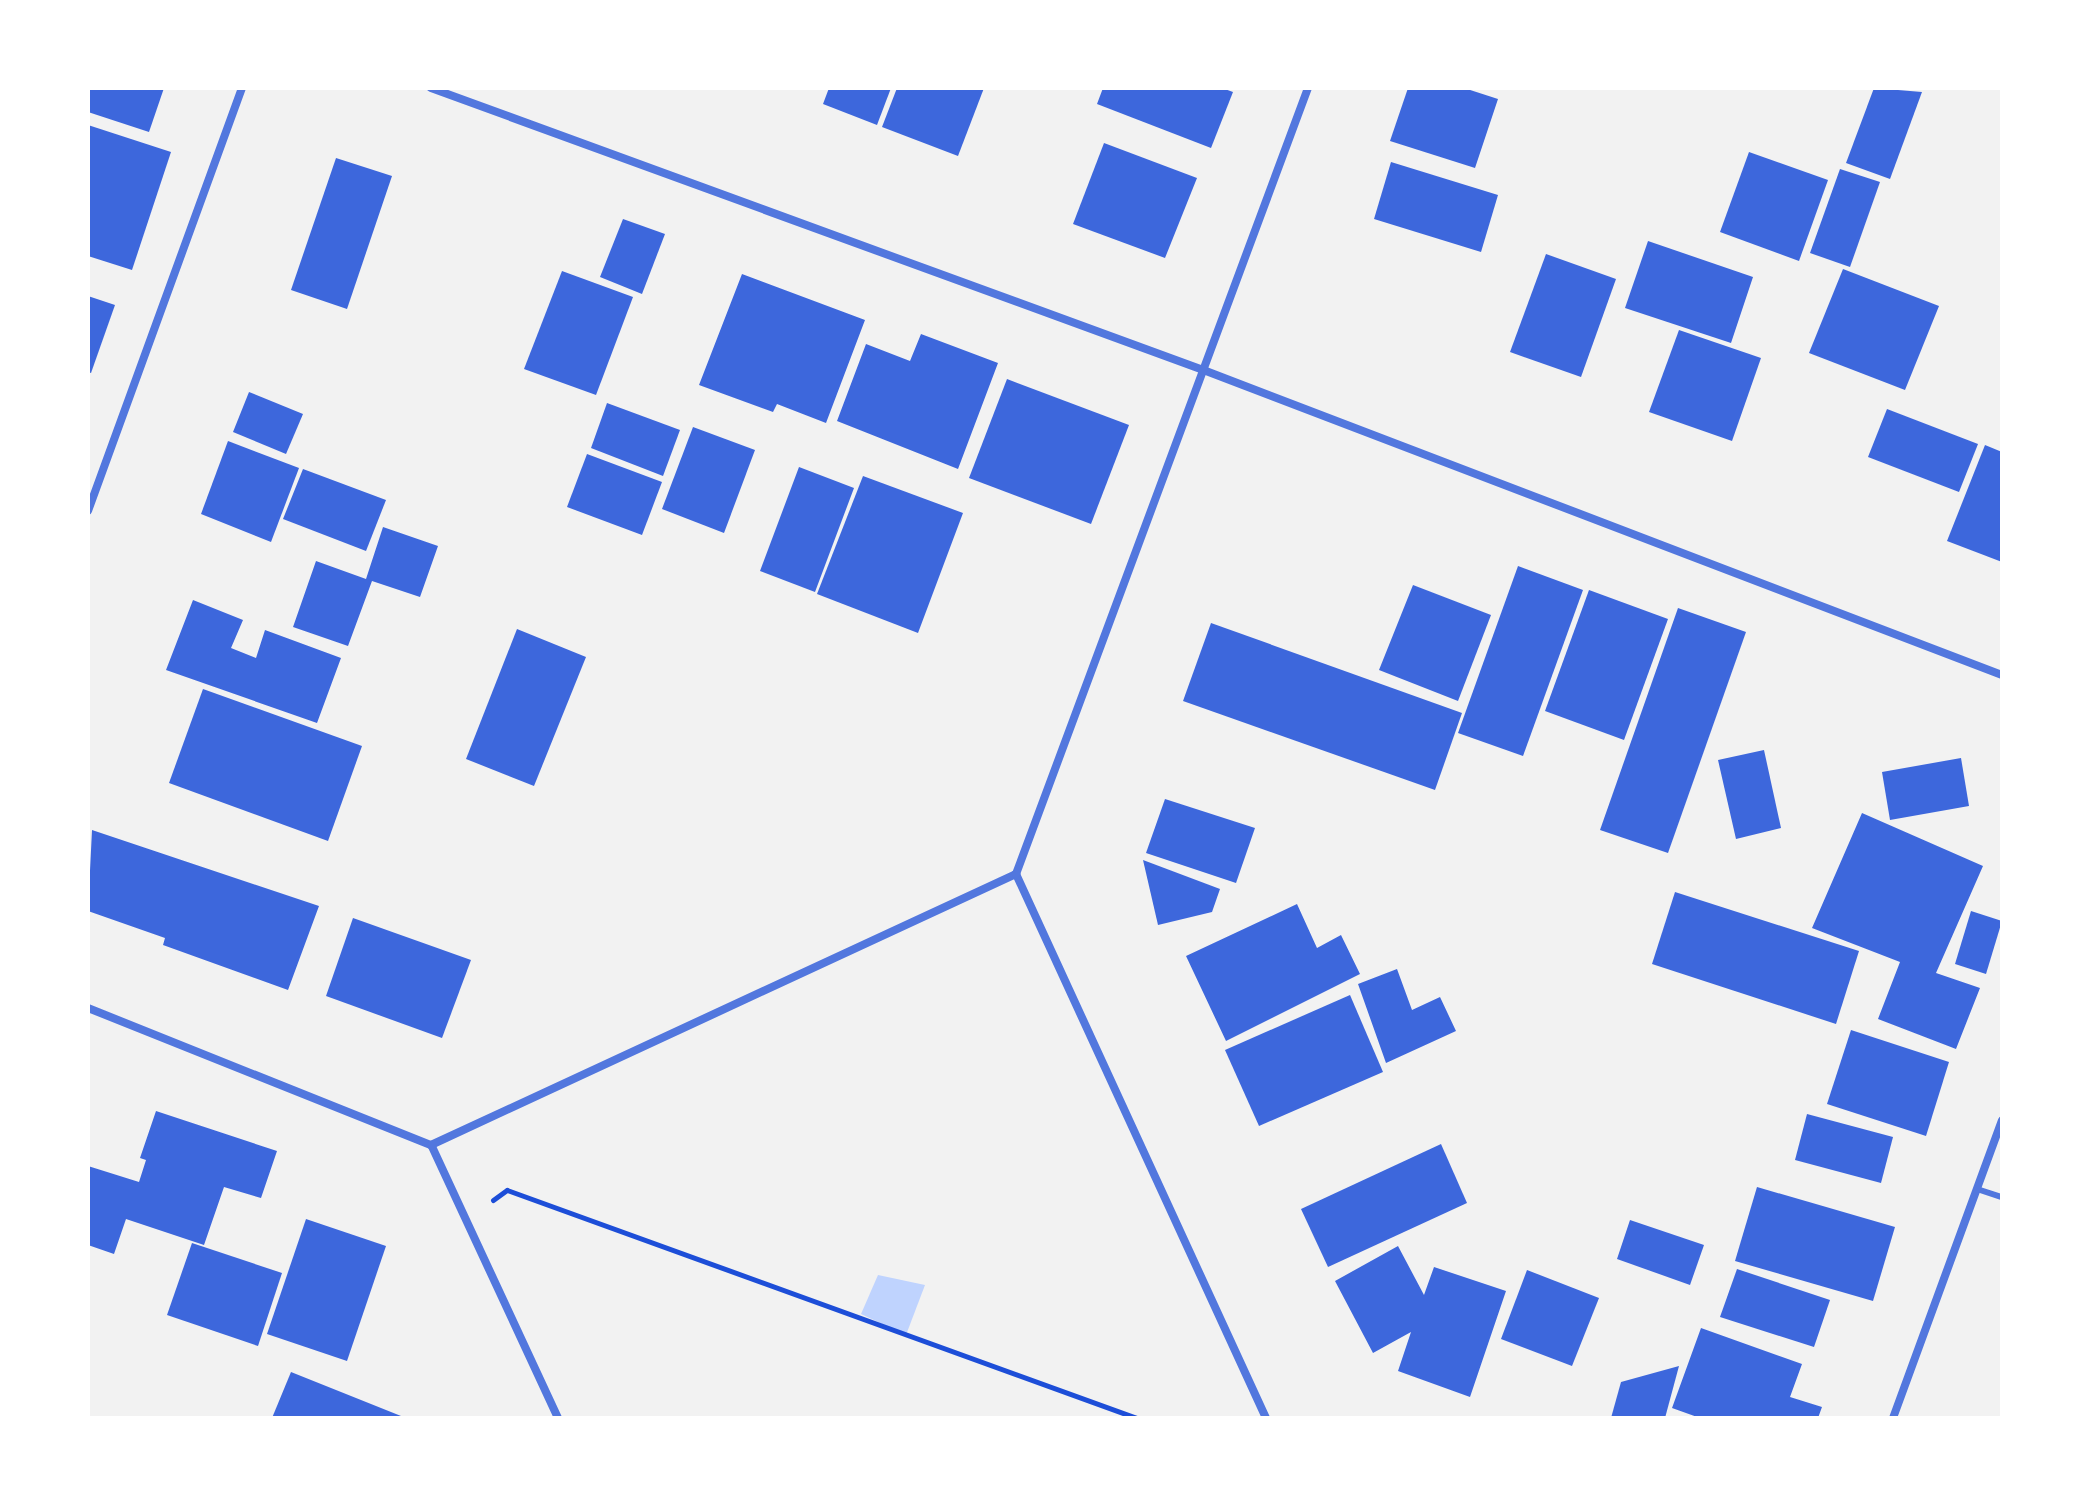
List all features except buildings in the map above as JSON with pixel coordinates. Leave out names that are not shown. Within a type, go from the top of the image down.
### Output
[{"type":"street","points":[[88,511],[242,88]]},
{"type":"street","points":[[431,88],[1206,371],[2002,675]]},
{"type":"street","points":[[431,1145],[1016,874],[1206,371],[1308,88]]},
{"type":"street","points":[[1016,874],[1266,1418]]},
{"type":"street","points":[[88,1008],[431,1145],[558,1418]]},
{"type":"street","points":[[1893,1418],[2002,1120]]},
{"type":"lane","points":[[1977,1189],[2002,1197]]},
{"type":"path","points":[[467,1217],[507,1190],[1137,1418]]},
{"type":"water","points":[[878,1275],[925,1285],[906,1335],[861,1314]]}]
